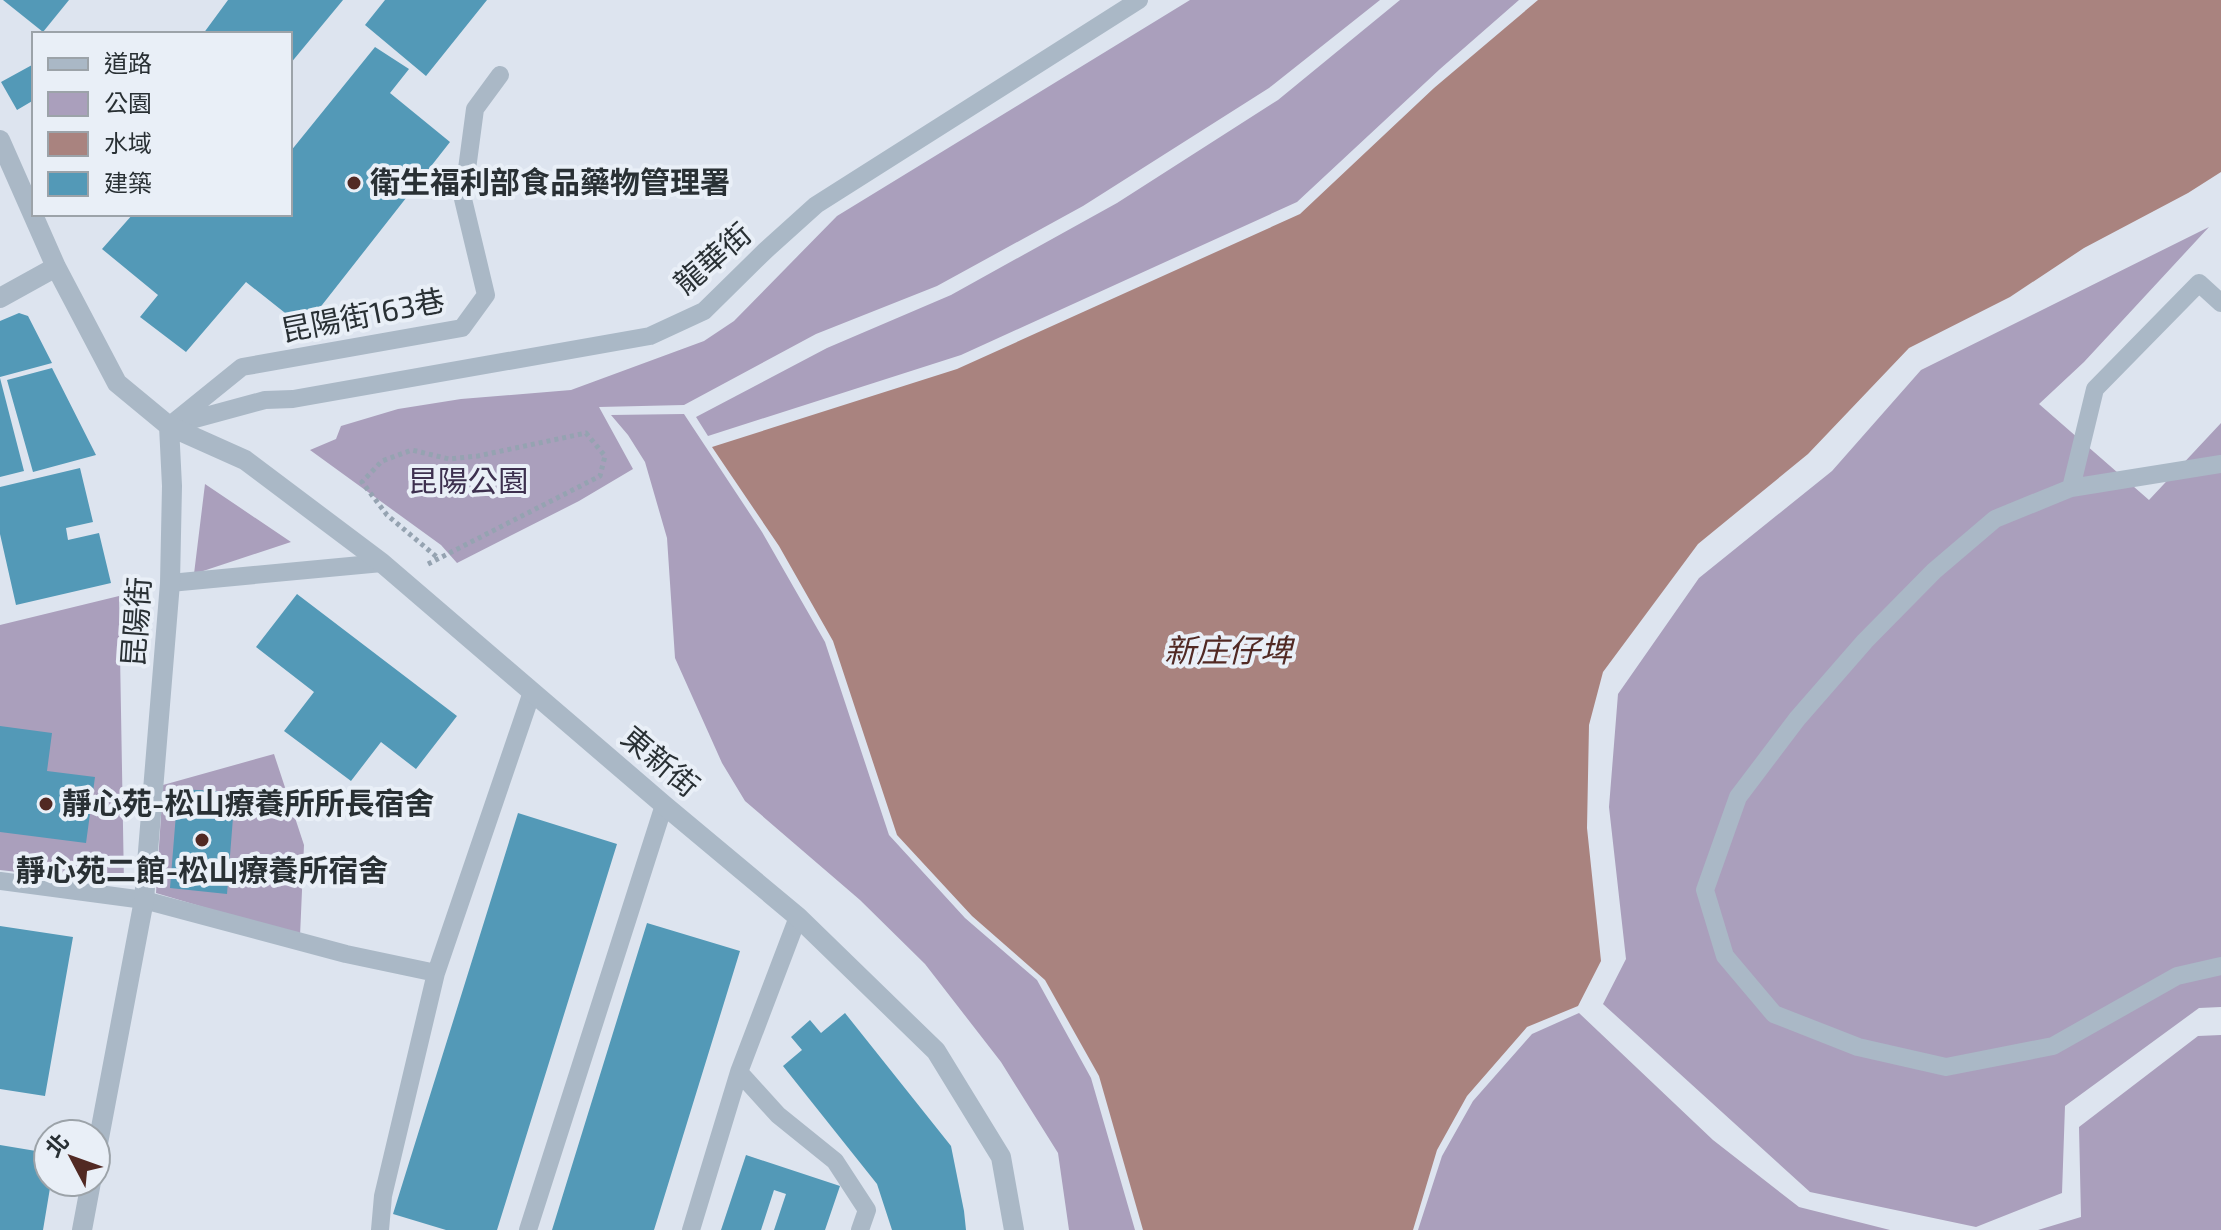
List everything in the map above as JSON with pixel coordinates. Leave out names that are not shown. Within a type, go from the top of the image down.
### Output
[{"type":"street","points":[[0,140],[32,213]]},
{"type":"street","points":[[34,216],[56,267],[117,383],[169,426]]},
{"type":"street","points":[[0,298],[56,267]]},
{"type":"street","name":"東新街","points":[[169,426],[245,460],[382,563],[798,917],[936,1051],[1001,1157],[1014,1230]]},
{"type":"street","name":"昆陽街","points":[[103,1118],[144,900],[170,583],[172,486],[169,426]]},
{"type":"street","points":[[82,1230],[88,1198]]},
{"type":"lane","name":"龍華街","points":[[169,426],[265,400],[293,399],[650,336],[704,311],[816,205],[1139,0]]},
{"type":"lane","name":"昆陽街163巷","points":[[169,426],[242,367],[462,328],[486,295],[463,199],[475,109],[500,75]]},
{"type":"lane","points":[[2071,488],[2095,389],[2199,283],[2221,303]]},
{"type":"lane","points":[[2221,464],[2071,488],[1995,519],[1934,571],[1797,719],[1738,797],[1705,890],[1725,956],[1774,1014],[1858,1047],[1946,1067],[2053,1046],[2177,976],[2221,966]]},
{"type":"lane","points":[[170,583],[382,563]]},
{"type":"lane","points":[[380,1230],[383,1196],[436,973],[532,692]]},
{"type":"lane","points":[[528,1230],[664,805]]},
{"type":"lane","points":[[0,881],[144,900],[346,954],[436,973]]},
{"type":"lane","points":[[691,1230],[739,1072],[798,917]]},
{"type":"lane","points":[[739,1072],[778,1115],[835,1161],[867,1210],[860,1230]]},
{"type":"path","points":[[399,579],[600,476],[605,456],[586,433],[478,456],[449,459],[412,450],[382,461],[362,482],[387,515],[438,558]]},
{"type":"green space","name":"昆陽公園","points":[[1190,0],[1380,0],[1269,88],[1083,206],[937,286],[816,334],[684,405],[599,407],[633,469],[579,501],[457,563],[441,545],[310,450],[336,439],[341,426],[398,409],[461,399],[571,390],[704,341],[734,321],[837,216]]},
{"type":"green space","points":[[1400,0],[1519,0],[1297,202],[961,355],[708,436],[696,417],[827,348],[951,295],[1117,203],[1278,100]]},
{"type":"green space","points":[[2209,227],[2084,362],[2039,404],[2149,500],[2221,423],[2221,1007],[2199,1008],[2065,1106],[2062,1193],[1976,1227],[1810,1192],[1603,1004],[1626,959],[1609,807],[1618,694],[1699,578],[1832,471],[1921,370]]},
{"type":"green space","points":[[684,414],[762,532],[825,642],[889,835],[965,918],[1037,980],[1091,1078],[1135,1230],[1069,1230],[1058,1153],[1001,1062],[925,964],[860,900],[745,801],[722,763],[675,658],[667,538],[645,462],[611,415]]},
{"type":"green space","points":[[205,484],[291,542],[194,574]]},
{"type":"green space","points":[[119,596],[124,884],[0,870],[0,625]]},
{"type":"green space","points":[[274,754],[304,845],[300,936],[156,893],[163,785]]},
{"type":"green space","points":[[1579,1013],[1713,1140],[1799,1207],[1890,1230],[1418,1230],[1442,1156],[1473,1101],[1532,1034]]},
{"type":"green space","points":[[2221,1035],[2221,1230],[2038,1230],[2081,1217],[2079,1127],[2198,1036]]},
{"type":"water","name":"新庄仔埤","points":[[1538,0],[2221,0],[2221,172],[2084,248],[2010,297],[1909,348],[1808,454],[1698,544],[1603,672],[1589,725],[1587,828],[1601,961],[1578,1006],[1527,1027],[1467,1096],[1437,1150],[1413,1230],[1143,1230],[1099,1076],[1045,980],[972,916],[897,835],[833,641],[779,546],[712,447],[957,369],[1300,214],[1434,88]]},
{"type":"building","points":[[3,0],[69,0],[43,32]]},
{"type":"building","points":[[228,0],[343,0],[292,62],[292,32],[204,32]]},
{"type":"building","points":[[385,0],[487,0],[426,76],[365,25]]},
{"type":"building","name":"衛生福利部食品藥物管理署","points":[[375,47],[409,69],[390,93],[450,142],[304,328],[246,282],[186,352],[140,317],[158,295],[102,249],[131,216],[292,216],[292,150]]},
{"type":"building","points":[[32,65],[32,101],[17,110],[1,82]]},
{"type":"building","points":[[19,313],[28,316],[52,363],[0,377],[0,321]]},
{"type":"building","points":[[52,368],[96,455],[33,472],[7,380]]},
{"type":"building","points":[[0,378],[24,471],[0,477]]},
{"type":"building","points":[[80,468],[93,522],[66,528],[68,540],[99,533],[111,583],[16,605],[0,534],[0,487]]},
{"type":"building","points":[[297,594],[457,716],[416,769],[381,742],[351,781],[284,731],[314,692],[256,647]]},
{"type":"building","name":"靜心苑-松山療養所所長宿舍","points":[[0,726],[52,733],[47,771],[95,777],[86,843],[0,832]]},
{"type":"building","name":"靜心苑二館-松山療養所宿舍","points":[[178,789],[235,792],[227,894],[170,888]]},
{"type":"building","points":[[518,813],[617,844],[497,1230],[446,1230],[393,1214]]},
{"type":"building","points":[[647,923],[740,951],[654,1230],[552,1230]]},
{"type":"building","points":[[0,926],[73,937],[45,1096],[0,1089]]},
{"type":"building","points":[[845,1013],[951,1146],[966,1230],[892,1230],[877,1184],[783,1066],[802,1050],[791,1037],[810,1020],[821,1033]]},
{"type":"building","points":[[0,1145],[32,1150],[32,1198],[48,1198],[43,1230],[0,1230]]},
{"type":"building","points":[[746,1155],[840,1186],[825,1230],[774,1230],[786,1194],[774,1190],[761,1230],[721,1230]]},
{"type":"place","name":"衛生福利部食品藥物管理署","points":[[354,183]]},
{"type":"place","name":"靜心苑-松山療養所所長宿舍","points":[[46,804]]},
{"type":"place","name":"靜心苑二館-松山療養所宿舍","points":[[202,840]]}]
